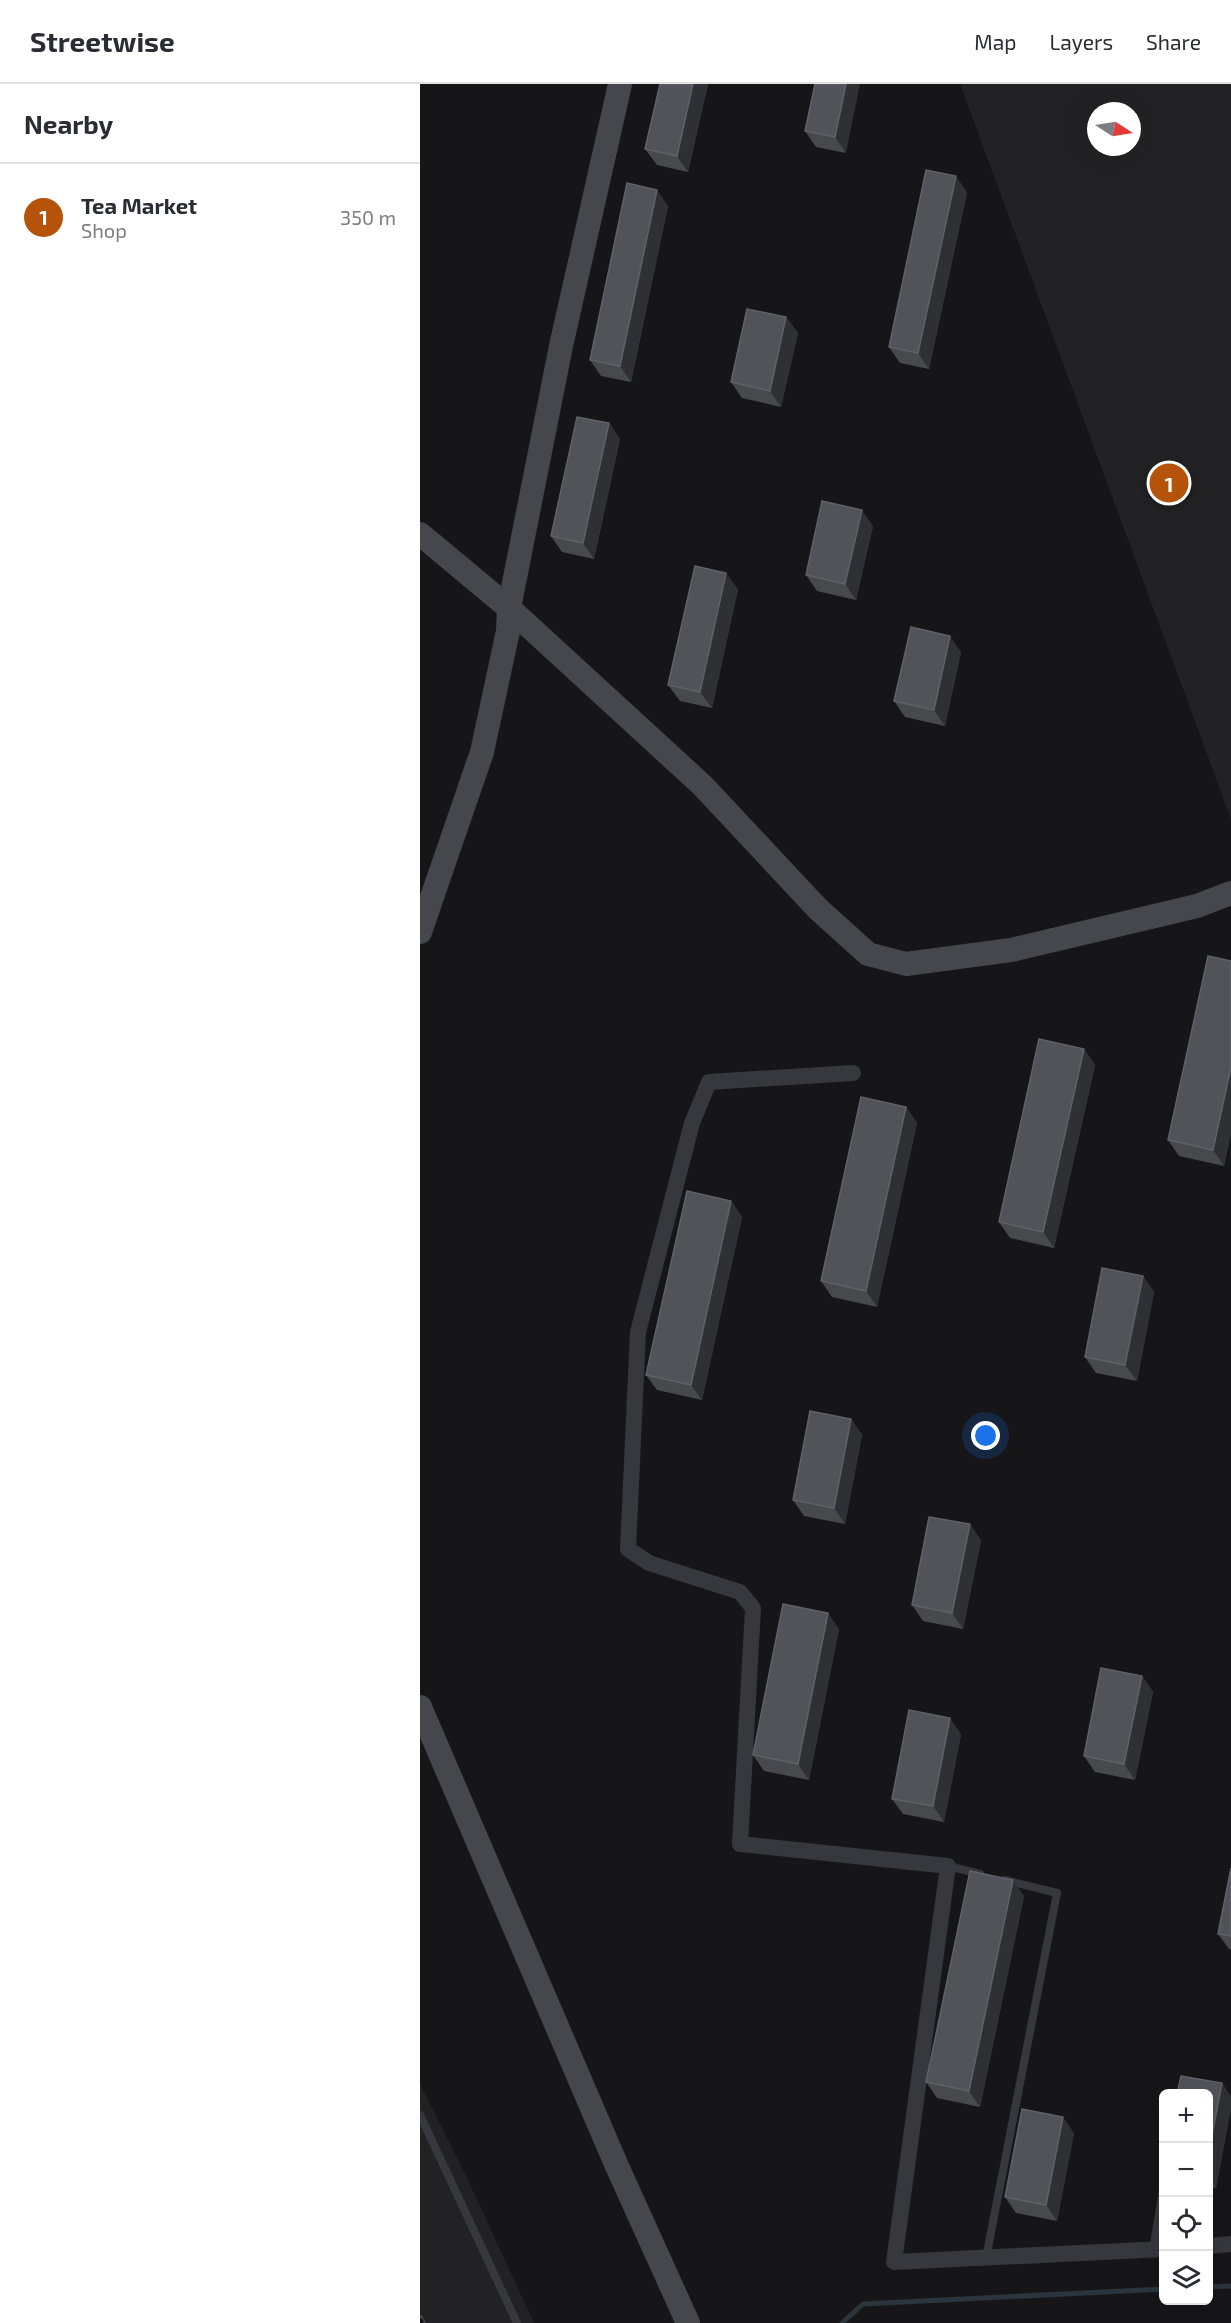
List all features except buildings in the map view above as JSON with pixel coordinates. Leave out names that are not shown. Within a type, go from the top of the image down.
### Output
[{"type":"street","points":[[420,932],[482,752],[508,631],[509,608],[561,346],[620,84]]},
{"type":"street","points":[[420,534],[509,608],[703,786],[818,909],[868,954],[906,964],[1011,950],[1197,906],[1231,893]]},
{"type":"street","points":[[853,1073],[709,1082],[692,1123],[638,1332],[628,1549],[649,1563],[740,1592],[753,1608],[740,1844],[948,1866],[894,2262],[1158,2249]]},
{"type":"street","points":[[420,1707],[616,2164],[688,2323]]},
{"type":"street","points":[[1213,2246],[1231,2244]]},
{"type":"lane","points":[[948,1866],[1057,1893],[986,2258]]},
{"type":"lane","points":[[420,2115],[517,2323]]},
{"type":"lane","points":[[1158,2249],[1163,2197]]},
{"type":"shaded area","points":[[960,84],[1231,84],[1231,819]]},
{"type":"shaded area","points":[[420,2084],[468,2180],[534,2323],[420,2323]]},
{"type":"waterway","points":[[1213,2287],[1231,2286]]},
{"type":"waterway","points":[[842,2323],[863,2304],[1159,2289]]},
{"type":"railway","points":[[420,2319],[422,2323]]},
{"type":"place","name":"Tea Market","points":[[1169,483]]}]
